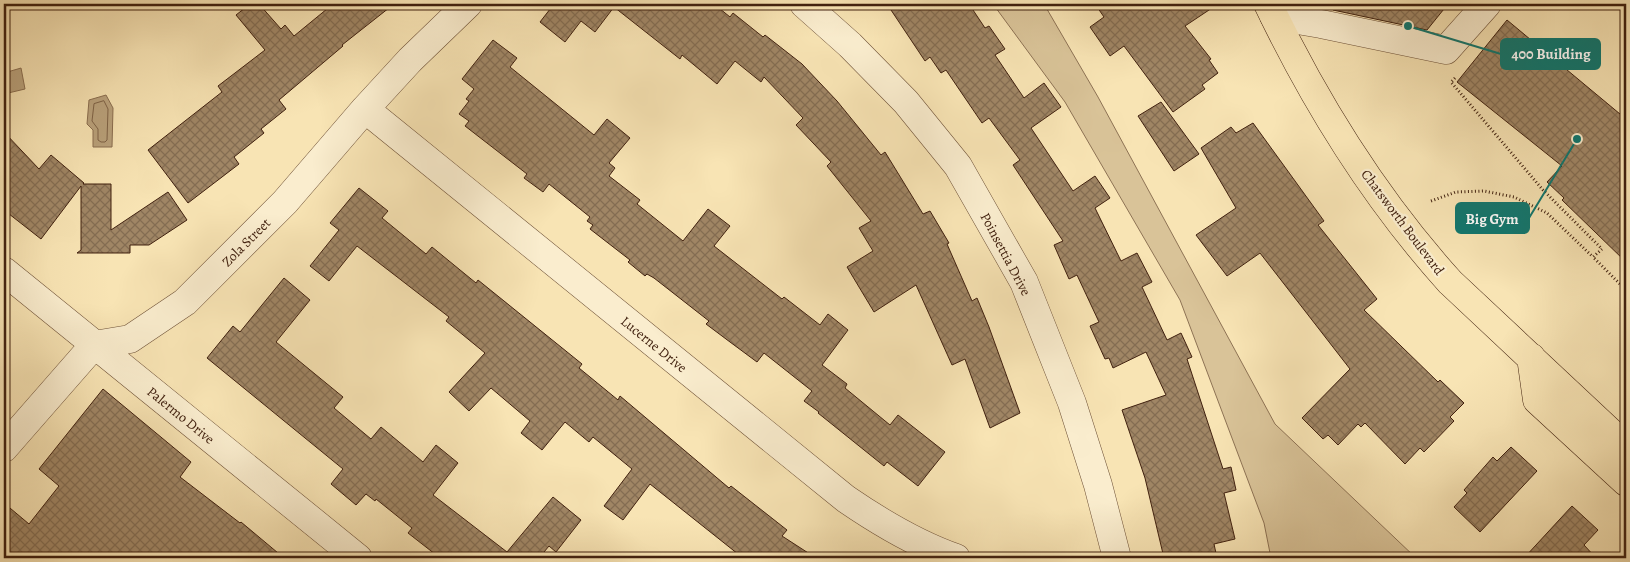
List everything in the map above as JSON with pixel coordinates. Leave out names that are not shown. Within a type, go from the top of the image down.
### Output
[{"type":"main road","name":"Chatsworth Boulevard","points":[[1271,10],[1297,63],[1324,110],[1382,199],[1424,253],[1450,282],[1626,447]]},
{"type":"main road","points":[[1531,357],[1537,400],[1626,482]]},
{"type":"street","name":"Zola Street","points":[[94,345],[130,339],[185,302],[285,202],[410,60],[468,4]]},
{"type":"street","name":"Poinsettia Drive","points":[[804,4],[850,45],[906,102],[958,166],[1024,282],[1072,403],[1098,485],[1117,558]]},
{"type":"street","points":[[1271,10],[1320,24],[1446,50],[1487,4]]},
{"type":"street","name":"Lucerne Drive","points":[[365,109],[846,499],[879,522],[899,533],[932,550],[956,558]]},
{"type":"street","name":"Palermo Drive","points":[[4,271],[355,557]]},
{"type":"street","points":[[4,448],[94,345]]},
{"type":"path","points":[[1457,74],[1451,82],[1543,190],[1602,249],[1593,258]]},
{"type":"path","points":[[1431,201],[1456,192],[1484,191],[1514,197],[1547,213],[1626,290]]},
{"type":"shaded area","points":[[993,4],[1044,4],[1098,97],[1275,424],[1416,558],[1271,558],[1264,523],[1180,300],[1065,102]]},
{"type":"water","points":[[21,68],[25,89],[4,94],[4,73]]},
{"type":"water","points":[[106,95],[113,108],[112,147],[93,147],[93,130],[87,124],[89,100]]},
{"type":"building","points":[[250,4],[259,4],[281,29],[285,25],[294,36],[333,4],[394,4],[342,45],[279,100],[286,109],[261,129],[264,133],[234,157],[239,164],[188,203],[148,150],[222,92],[218,86],[265,50],[236,15]]},
{"type":"building","points":[[554,4],[714,4],[730,17],[733,13],[802,64],[837,101],[881,155],[885,152],[923,214],[930,211],[949,243],[947,244],[972,301],[977,298],[1020,413],[990,428],[965,359],[952,365],[916,285],[874,312],[847,267],[873,251],[859,228],[871,221],[827,166],[831,162],[796,125],[803,118],[764,77],[761,82],[735,61],[717,84],[682,55],[680,59],[614,7],[595,32],[581,21],[565,42],[540,22]]},
{"type":"building","points":[[887,4],[969,4],[985,28],[989,26],[1005,49],[995,55],[1024,98],[1044,83],[1061,107],[1031,128],[1073,191],[1095,176],[1110,198],[1095,208],[1121,261],[1137,253],[1152,282],[1142,287],[1167,340],[1181,333],[1192,357],[1187,359],[1223,469],[1231,467],[1236,490],[1224,493],[1235,539],[1214,544],[1217,558],[1164,558],[1145,478],[1122,410],[1166,395],[1146,352],[1113,368],[1109,358],[1105,359],[1090,326],[1099,322],[1077,275],[1069,279],[1054,245],[1063,241],[1013,165],[1020,160],[989,118],[982,123],[946,70],[941,73],[930,57],[925,61]]},
{"type":"building","points":[[1095,4],[1218,4],[1185,26],[1211,59],[1209,60],[1218,73],[1202,85],[1205,89],[1173,112],[1124,46],[1110,56],[1090,27],[1104,17]]},
{"type":"building","points":[[1334,4],[1448,4],[1427,30],[1333,10]]},
{"type":"building","points":[[1507,20],[1626,119],[1626,262],[1562,200],[1564,198],[1547,182],[1562,166],[1457,82]]},
{"type":"building","points":[[493,40],[517,58],[510,67],[594,135],[607,119],[630,138],[609,163],[615,168],[609,176],[640,200],[637,204],[683,241],[708,209],[730,226],[714,246],[782,299],[784,297],[820,325],[828,314],[848,330],[822,365],[847,384],[845,388],[890,425],[898,415],[945,452],[918,486],[887,462],[884,466],[804,401],[812,391],[764,353],[757,362],[706,324],[709,321],[654,278],[647,274],[645,276],[628,262],[630,260],[590,229],[593,225],[587,221],[590,217],[549,184],[543,192],[524,178],[527,174],[465,126],[469,121],[459,114],[469,101],[466,99],[474,89],[462,79]]},
{"type":"building","points":[[1161,102],[1199,154],[1174,171],[1138,116]]},
{"type":"building","points":[[1253,123],[1324,221],[1318,225],[1377,299],[1364,310],[1438,382],[1440,380],[1464,403],[1450,417],[1454,421],[1424,452],[1420,448],[1405,464],[1365,423],[1361,427],[1358,424],[1338,445],[1328,435],[1323,439],[1302,418],[1350,369],[1260,253],[1227,276],[1196,235],[1236,208],[1201,148],[1231,127],[1236,133]]},
{"type":"building","points":[[4,132],[39,169],[51,155],[83,184],[111,184],[111,230],[168,192],[187,220],[149,245],[130,245],[130,253],[77,253],[81,250],[81,186],[41,239],[4,210]]},
{"type":"building","points":[[359,188],[388,211],[382,218],[426,254],[432,247],[476,283],[478,280],[582,364],[579,368],[618,400],[620,396],[729,488],[731,486],[787,530],[782,536],[816,558],[743,558],[650,484],[623,520],[604,506],[632,469],[593,437],[589,442],[565,422],[542,450],[521,433],[530,421],[491,388],[469,411],[449,392],[485,353],[446,321],[449,317],[357,246],[329,281],[310,266],[339,230],[330,223]]},
{"type":"building","points":[[284,278],[310,300],[276,342],[343,397],[334,408],[371,439],[381,427],[423,462],[436,445],[458,463],[433,495],[507,552],[553,497],[581,520],[556,552],[549,546],[539,558],[440,558],[408,533],[412,528],[376,499],[375,501],[366,494],[356,505],[331,484],[343,469],[207,358],[233,326],[240,332]]},
{"type":"building","points":[[103,389],[191,462],[180,477],[241,522],[284,558],[4,558],[4,503],[29,524],[59,486],[39,469]]},
{"type":"building","points":[[1511,447],[1537,471],[1480,532],[1454,507],[1467,493],[1464,490],[1493,457],[1497,461]]},
{"type":"building","points":[[1572,506],[1598,530],[1584,545],[1596,558],[1524,558]]},
{"type":"place","name":"400 Building","points":[[1408,26]]},
{"type":"place","name":"Big Gym","points":[[1577,139]]}]
